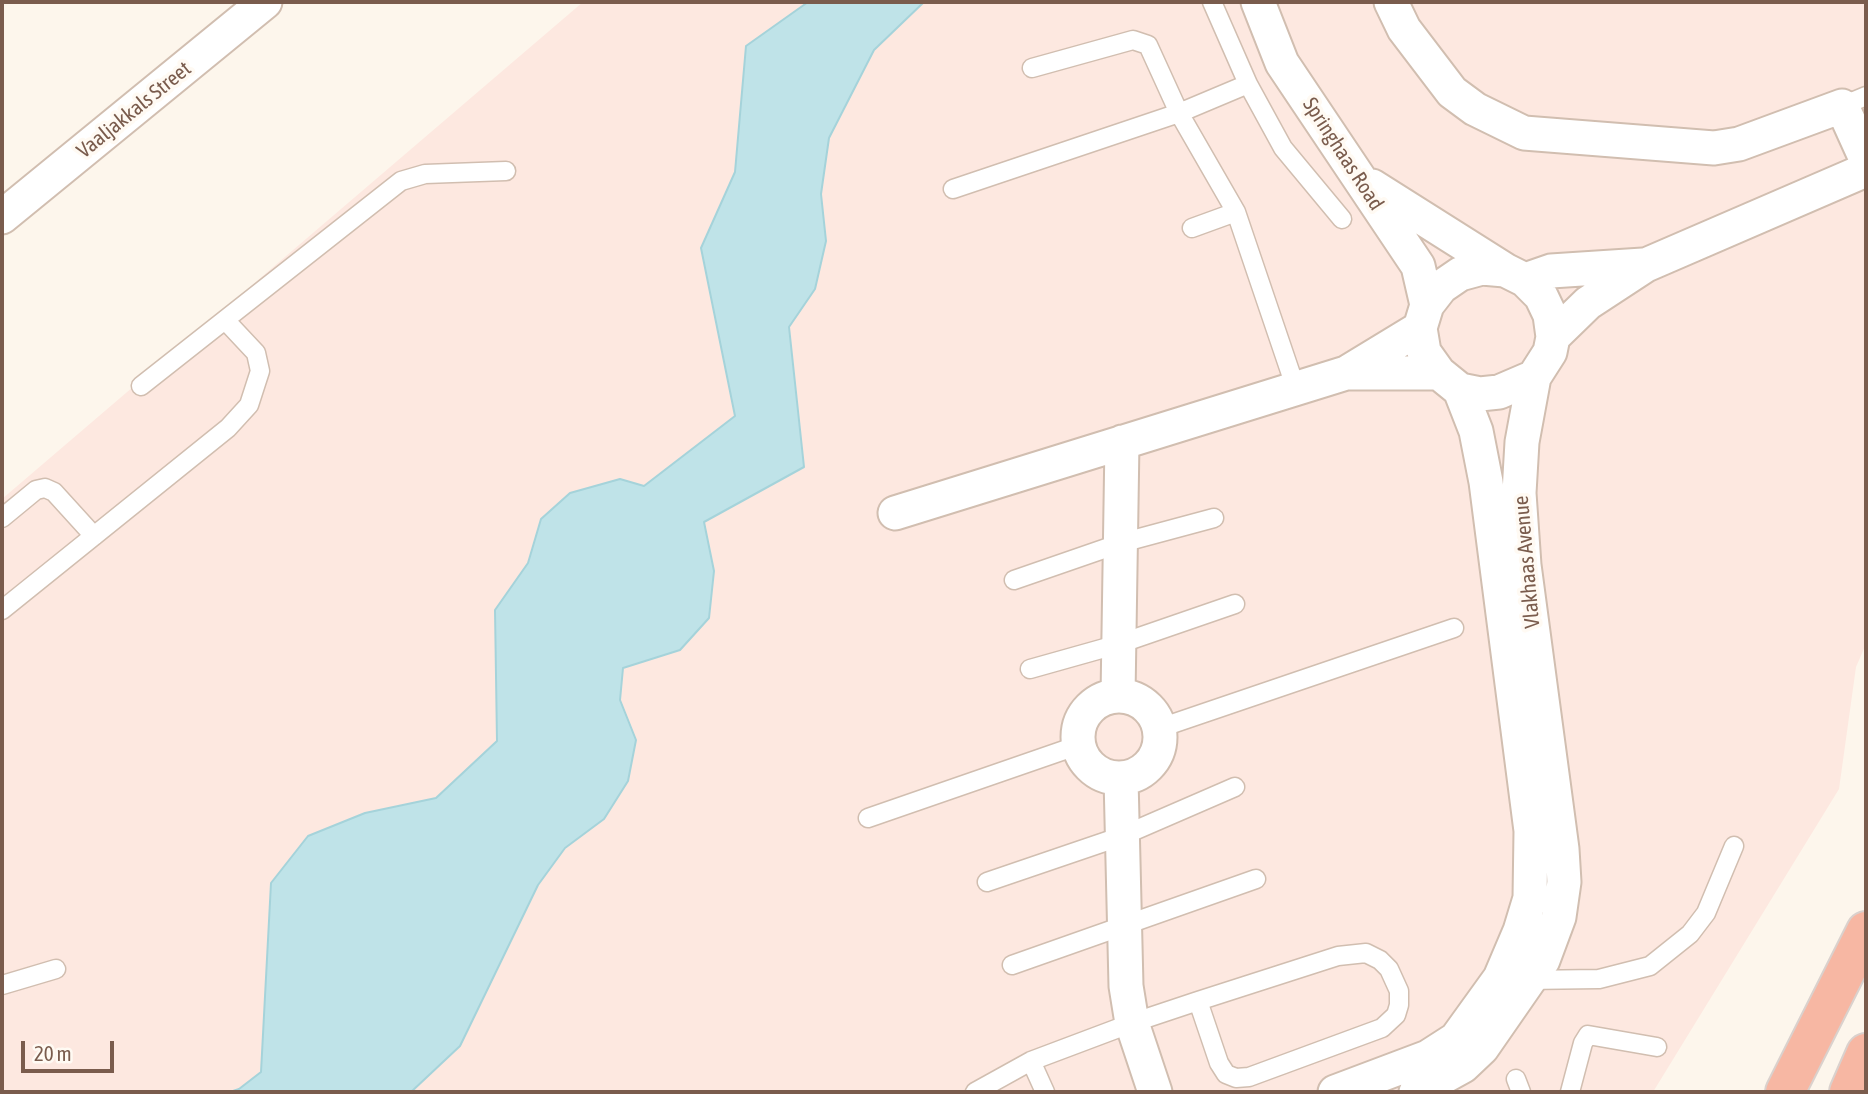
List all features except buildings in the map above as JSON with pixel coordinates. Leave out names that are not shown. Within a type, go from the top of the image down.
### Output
[{"type":"highway","points":[[1785,1092],[1866,931]]},
{"type":"highway","points":[[1849,1092],[1866,1053]]},
{"type":"street","name":"Vaaljakkals Street","points":[[2,217],[265,2]]},
{"type":"street","name":"Springhaas Road","points":[[1258,2],[1282,63],[1418,266],[1424,316]]},
{"type":"street","points":[[1391,2],[1404,29],[1452,92],[1475,109],[1524,133],[1714,148],[1738,144],[1854,101],[1866,159]]},
{"type":"street","name":"Vlakhaas Avenue","points":[[1335,1092],[1428,1057],[1455,1040],[1516,974],[1543,960],[1559,917],[1564,882],[1555,782],[1520,521],[1522,442],[1534,377],[1550,352],[1553,337],[1588,303],[1646,265],[1866,170]]},
{"type":"street","points":[[1358,177],[1515,275],[1541,296],[1550,315],[1553,337]]},
{"type":"street","points":[[895,513],[1346,373],[1424,316],[1441,287],[1460,274],[1482,268],[1515,275],[1646,265]]},
{"type":"street","points":[[1424,316],[1424,352],[1450,382]]},
{"type":"street","points":[[1346,373],[1450,382],[1480,394],[1499,392],[1534,377]]},
{"type":"street","name":"Vlakhaas Avenue","points":[[1431,1089],[1463,1066],[1482,1048],[1516,974],[1520,931],[1530,898],[1532,868],[1531,831],[1486,482],[1476,431],[1450,382]]},
{"type":"street","points":[[1118,696],[1122,442]]},
{"type":"street","points":[[1118,696],[1145,704],[1160,729],[1156,756],[1135,775],[1121,778],[1094,769],[1084,758],[1079,745],[1079,730],[1092,706],[1104,698],[1118,696]]},
{"type":"street","points":[[1121,778],[1126,986],[1135,1033],[1156,1092]]},
{"type":"street","points":[[1130,1092],[1135,1033]]},
{"type":"lane","points":[[1212,2],[1248,84],[1283,148],[1342,219]]},
{"type":"lane","points":[[1032,68],[1133,40],[1148,45],[1178,113],[1236,212],[1296,389]]},
{"type":"lane","points":[[953,189],[1178,113],[1248,84]]},
{"type":"lane","points":[[141,386],[401,181],[425,174],[506,171]]},
{"type":"lane","points":[[1192,228],[1236,212]]},
{"type":"lane","points":[[2,610],[228,428],[249,405],[260,371],[256,353],[226,321]]},
{"type":"lane","points":[[2,518],[36,490],[45,488],[54,492],[94,536]]},
{"type":"lane","points":[[1014,580],[1121,543],[1214,518]]},
{"type":"lane","points":[[1030,669],[1119,644],[1236,604]]},
{"type":"lane","points":[[1160,729],[1454,628]]},
{"type":"lane","points":[[868,818],[1079,745]]},
{"type":"lane","points":[[987,882],[1122,836],[1235,788]]},
{"type":"lane","points":[[1516,974],[1599,979],[1650,966],[1690,934],[1706,913],[1734,846]]},
{"type":"lane","points":[[1012,964],[1256,879]]},
{"type":"lane","points":[[975,1092],[1031,1061],[1135,1033],[1198,1002],[1338,956],[1366,953],[1389,969],[1399,991],[1396,1015],[1382,1028],[1249,1077],[1236,1078],[1226,1074],[1219,1063],[1198,1002]]},
{"type":"lane","points":[[2,985],[56,969]]},
{"type":"lane","points":[[1570,1092],[1583,1043],[1588,1035],[1657,1047]]},
{"type":"lane","points":[[1031,1061],[1045,1092]]},
{"type":"shaded area","points":[[583,2],[1866,2],[1866,644],[1856,667],[1839,789],[1653,1092],[2,1092],[2,499]]},
{"type":"water","points":[[808,2],[924,2],[874,50],[829,138],[821,194],[826,241],[815,289],[789,327],[804,467],[704,522],[714,571],[709,618],[680,650],[623,668],[620,700],[636,740],[628,781],[604,819],[565,848],[538,885],[460,1046],[411,1092],[230,1092],[239,1089],[261,1072],[271,883],[308,836],[365,813],[436,798],[497,741],[495,610],[528,563],[541,519],[570,493],[620,479],[644,486],[735,416],[701,248],[735,172],[746,46]]}]
